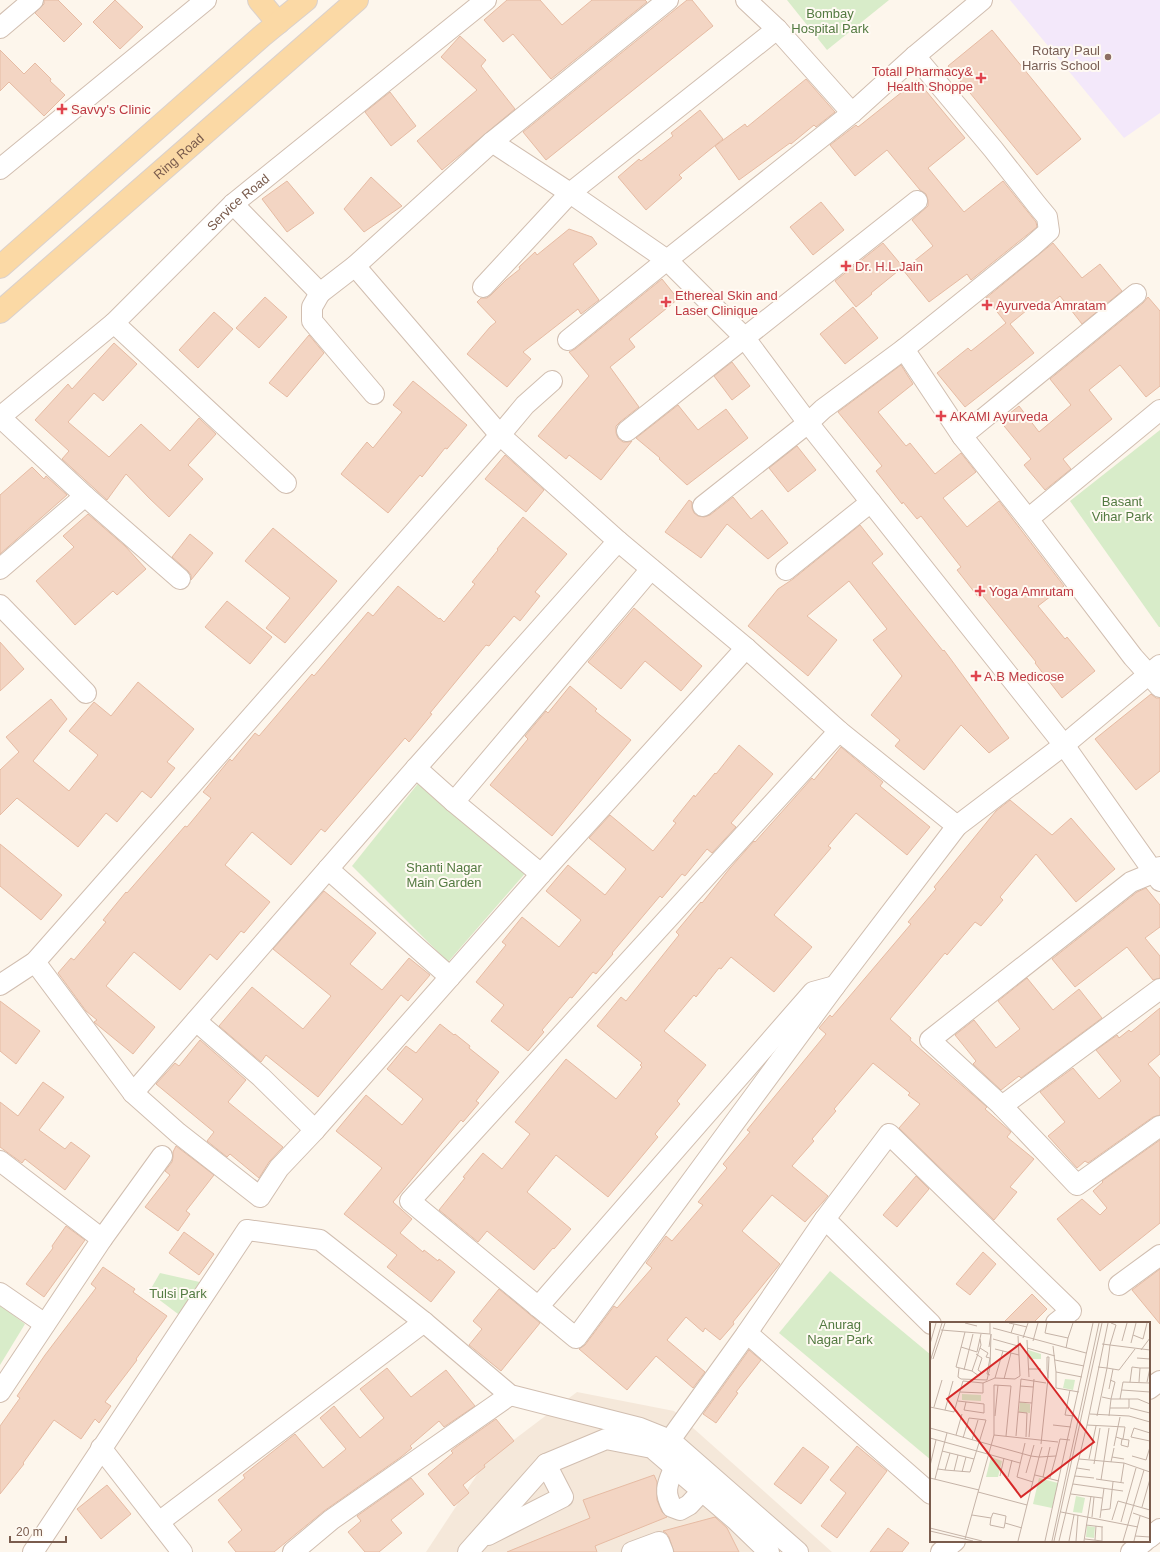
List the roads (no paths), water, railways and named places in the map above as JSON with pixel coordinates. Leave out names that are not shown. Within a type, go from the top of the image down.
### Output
[{"type":"main road","points":[[259,0],[278,23]]},
{"type":"main road","points":[[0,268],[306,0]]},
{"type":"main road","name":"Ring Road","points":[[0,312],[357,0]]},
{"type":"street","points":[[0,28],[33,0]]},
{"type":"street","points":[[0,169],[206,0]]},
{"type":"street","name":"Service Road","points":[[0,417],[114,322],[233,204],[486,0]]},
{"type":"street","points":[[374,394],[312,321],[312,307],[320,293],[355,266],[492,142],[668,0]]},
{"type":"street","points":[[746,0],[777,29],[852,114]]},
{"type":"street","points":[[568,340],[666,260],[852,114],[915,56],[982,0]]},
{"type":"street","points":[[483,287],[570,193],[777,29]]},
{"type":"street","points":[[702,506],[808,423],[823,409],[904,349],[1031,248],[1049,230],[1047,217],[993,149],[915,56]]},
{"type":"street","points":[[492,142],[570,193],[666,260],[744,337],[808,423],[1064,746],[1158,874],[1131,882],[930,1040],[1002,1106],[1077,1185],[1160,1126]]},
{"type":"street","points":[[627,431],[917,201]]},
{"type":"street","points":[[233,204],[320,293]]},
{"type":"street","points":[[355,266],[500,435],[618,541],[746,648],[839,731],[957,826]]},
{"type":"street","points":[[962,436],[1136,294]]},
{"type":"street","points":[[114,322],[286,483]]},
{"type":"street","points":[[839,731],[410,1201],[576,1338],[835,986],[957,826],[1156,675],[1133,657],[1028,518],[962,436],[904,349]]},
{"type":"street","points":[[0,985],[35,962],[525,405],[552,381]]},
{"type":"street","points":[[1028,518],[1160,410]]},
{"type":"street","points":[[0,417],[85,496],[180,579]]},
{"type":"street","points":[[0,569],[85,496]]},
{"type":"street","points":[[786,570],[871,502]]},
{"type":"street","points":[[133,1093],[416,768],[618,541]]},
{"type":"street","points":[[454,802],[651,569]]},
{"type":"street","points":[[0,605],[86,693]]},
{"type":"street","points":[[35,962],[133,1093],[178,1133],[260,1197],[279,1168],[315,1130],[541,874],[746,648]]},
{"type":"street","points":[[416,768],[454,802],[541,874]]},
{"type":"street","points":[[328,870],[450,977]]},
{"type":"street","points":[[538,1307],[813,992],[835,986]]},
{"type":"street","points":[[1002,1106],[1160,990]]},
{"type":"street","points":[[196,1021],[261,1077],[315,1130]]},
{"type":"street","points":[[701,1168],[707,1114]]},
{"type":"street","points":[[670,1440],[747,1333],[825,1219],[889,1134],[1071,1311],[1057,1322]]},
{"type":"street","points":[[0,1392],[102,1239],[162,1156]]},
{"type":"street","points":[[0,1161],[102,1239]]},
{"type":"street","points":[[825,1219],[930,1323]]},
{"type":"street","points":[[34,1552],[101,1448],[247,1230],[320,1240],[424,1322],[510,1395],[635,1436],[670,1440],[798,1552]]},
{"type":"street","points":[[1119,1284],[1160,1255]]},
{"type":"street","points":[[0,1293],[45,1324]]},
{"type":"street","points":[[159,1522],[424,1322]]},
{"type":"street","points":[[747,1333],[930,1493]]},
{"type":"street","points":[[1150,1388],[1160,1381]]},
{"type":"street","points":[[292,1552],[330,1520],[510,1395]]},
{"type":"street","points":[[477,1548],[546,1464],[606,1439],[635,1436],[652,1448],[737,1521],[769,1552]]},
{"type":"street","points":[[101,1448],[182,1552]]},
{"type":"street","points":[[477,1548],[563,1496],[546,1464]]},
{"type":"street","points":[[674,1468],[666,1488],[668,1499],[672,1507],[680,1510],[689,1505],[702,1491]]},
{"type":"street","points":[[737,1521],[748,1552]]},
{"type":"street","points":[[1150,1537],[1160,1529]]},
{"type":"street","points":[[632,1552],[659,1542],[663,1552]]},
{"type":"street","points":[[941,1552],[954,1542]]},
{"type":"street","points":[[1131,1552],[1144,1542]]},
{"type":"place","name":"Rotary Paul Harris School","points":[[1108,57]]},
{"type":"place","name":"Totall Pharmacy& Health Shoppe","points":[[981,78]]},
{"type":"place","name":"Savvy's Clinic","points":[[62,109]]},
{"type":"place","name":"Dr. H.L.Jain","points":[[846,266]]},
{"type":"place","name":"Ethereal Skin and Laser Clinique","points":[[666,302]]},
{"type":"place","name":"Ayurveda Amratam","points":[[987,305]]},
{"type":"place","name":"AKAMI Ayurveda","points":[[941,416]]},
{"type":"place","name":"Yoga Amrutam","points":[[980,591]]},
{"type":"place","name":"A.B Medicose","points":[[976,676]]},
{"type":"park label","name":"Bombay Hospital Park","points":[[830,20]]},
{"type":"park label","name":"Basant Vihar Park","points":[[1122,508]]},
{"type":"park label","name":"Shanti Nagar Main Garden","points":[[444,874]]},
{"type":"park label","name":"Tulsi Park","points":[[178,1293]]},
{"type":"park label","name":"Anurag Nagar Park","points":[[840,1332]]}]
